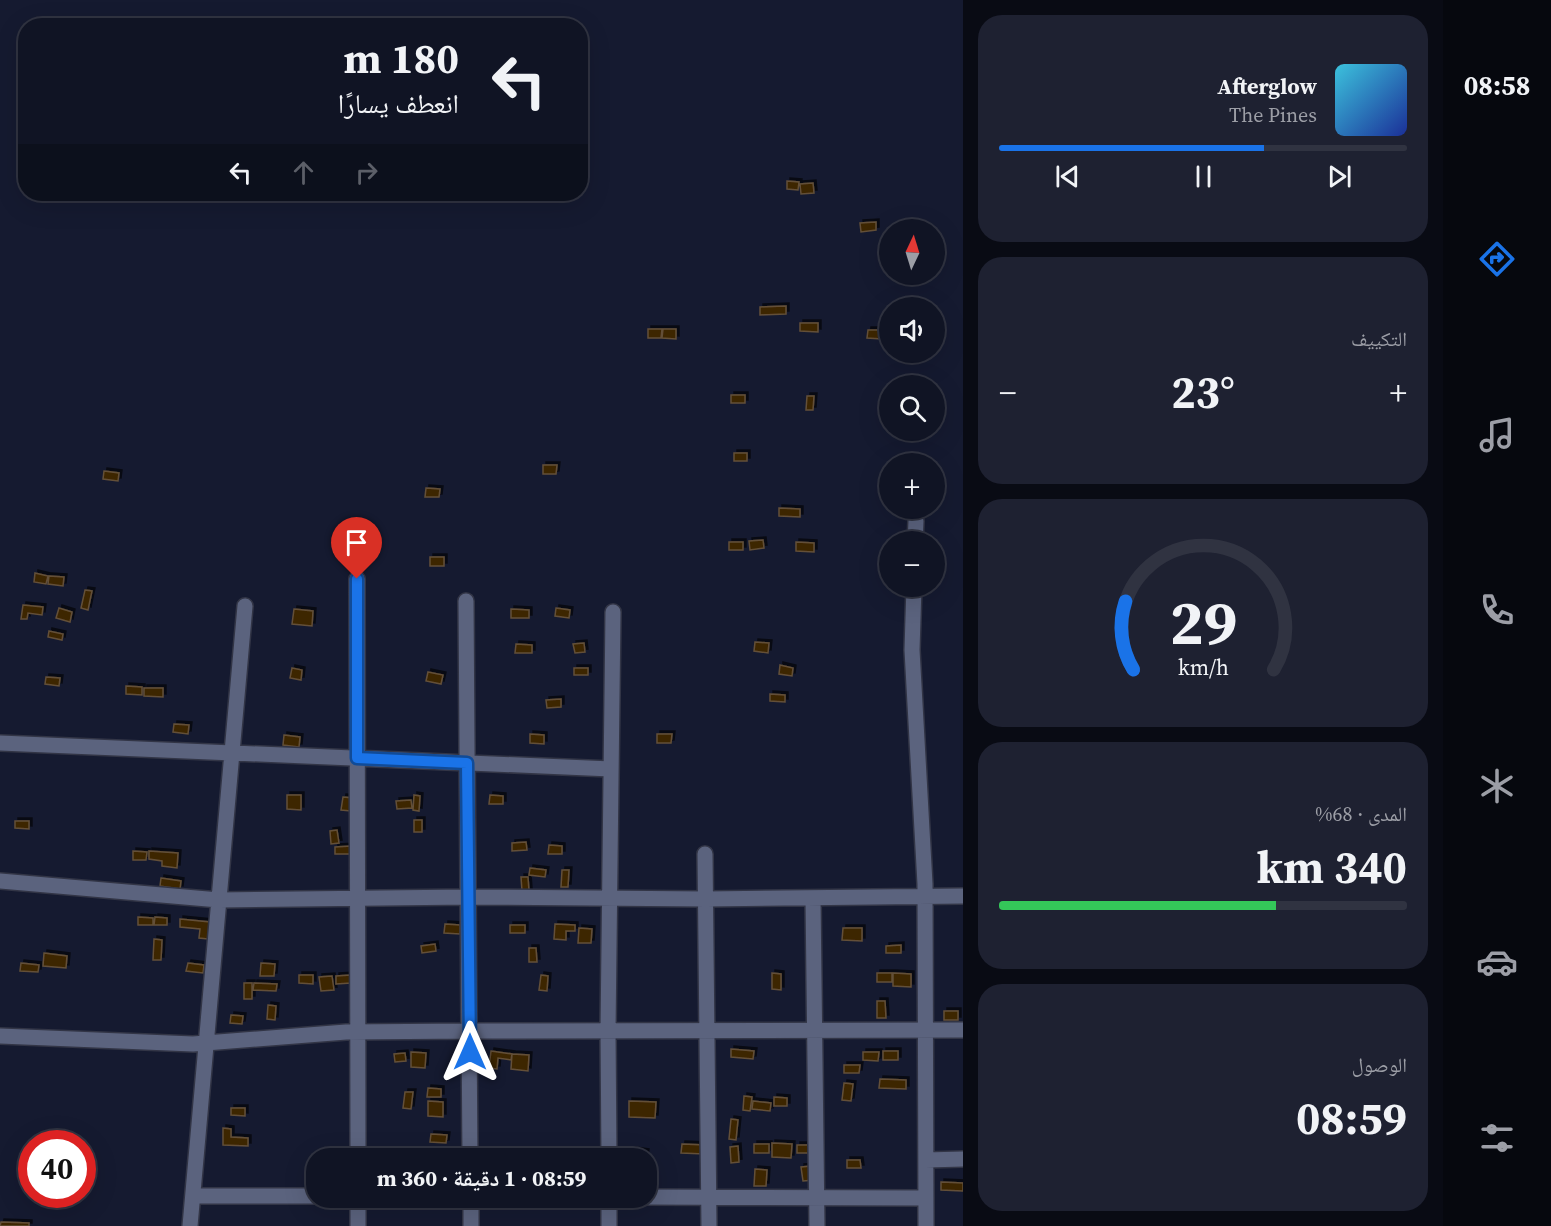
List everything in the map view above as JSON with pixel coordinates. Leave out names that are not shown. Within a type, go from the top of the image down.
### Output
[{"type":"street","points":[[916,521],[916,531]]},
{"type":"street","points":[[357,579],[358,1148]]},
{"type":"street","points":[[914,597],[912,651],[925,896],[926,1226]]},
{"type":"street","points":[[466,601],[470,1148]]},
{"type":"street","points":[[190,1226],[245,606]]},
{"type":"street","points":[[609,1148],[608,1031],[613,612]]},
{"type":"street","points":[[0,743],[611,769]]},
{"type":"street","points":[[705,854],[709,1226]]},
{"type":"street","points":[[0,881],[219,900],[963,896]]},
{"type":"street","points":[[813,898],[817,1226]]},
{"type":"street","points":[[0,1036],[193,1044],[357,1032],[963,1030]]},
{"type":"street","points":[[926,1160],[963,1159]]},
{"type":"street","points":[[193,1196],[306,1196]]},
{"type":"street","points":[[657,1197],[926,1198]]},
{"type":"street","points":[[358,1208],[358,1226]]},
{"type":"street","points":[[471,1208],[471,1226]]},
{"type":"street","points":[[609,1208],[609,1226]]},
{"type":"building","points":[[787,181],[799,182],[798,190],[787,189]]},
{"type":"building","points":[[813,183],[814,193],[801,194],[800,184]]},
{"type":"building","points":[[876,222],[876,230],[861,232],[860,223]]},
{"type":"building","points":[[786,306],[786,314],[760,315],[760,307]]},
{"type":"building","points":[[800,323],[818,323],[818,332],[800,331]]},
{"type":"building","points":[[648,329],[662,329],[661,338],[648,338]]},
{"type":"building","points":[[663,329],[676,329],[676,339],[662,338]]},
{"type":"building","points":[[868,330],[879,330],[879,339],[867,338]]},
{"type":"building","points":[[731,395],[745,395],[745,403],[731,403]]},
{"type":"building","points":[[807,396],[814,396],[813,410],[806,410]]},
{"type":"building","points":[[734,453],[747,453],[747,461],[734,461]]},
{"type":"building","points":[[543,465],[557,465],[556,474],[543,474]]},
{"type":"building","points":[[104,471],[119,473],[118,481],[103,479]]},
{"type":"building","points":[[426,488],[440,489],[439,497],[425,497]]},
{"type":"building","points":[[779,508],[800,509],[800,517],[779,516]]},
{"type":"building","points":[[763,540],[764,548],[750,550],[749,541]]},
{"type":"building","points":[[729,542],[743,542],[743,550],[729,550]]},
{"type":"building","points":[[796,542],[814,543],[814,552],[796,551]]},
{"type":"building","points":[[430,557],[444,557],[444,566],[430,566]]},
{"type":"building","points":[[35,573],[48,576],[46,584],[34,582]]},
{"type":"building","points":[[49,576],[64,577],[63,586],[48,584]]},
{"type":"building","points":[[85,590],[92,591],[88,610],[81,608]]},
{"type":"building","points":[[23,605],[43,607],[42,615],[28,613],[27,619],[21,619]]},
{"type":"building","points":[[59,608],[72,612],[70,622],[56,618]]},
{"type":"building","points":[[556,608],[570,610],[569,618],[555,616]]},
{"type":"building","points":[[294,609],[313,611],[312,626],[292,624]]},
{"type":"building","points":[[511,609],[529,610],[529,618],[511,618]]},
{"type":"building","points":[[49,631],[63,634],[62,640],[48,637]]},
{"type":"building","points":[[755,642],[769,643],[768,653],[754,651]]},
{"type":"building","points":[[584,643],[585,652],[575,653],[573,644]]},
{"type":"building","points":[[516,644],[532,645],[532,653],[515,653]]},
{"type":"building","points":[[780,665],[793,668],[792,676],[779,674]]},
{"type":"building","points":[[292,668],[302,670],[301,680],[290,678]]},
{"type":"building","points":[[574,668],[588,668],[588,675],[574,675]]},
{"type":"building","points":[[428,672],[443,675],[441,684],[426,681]]},
{"type":"building","points":[[46,677],[60,678],[59,686],[45,684]]},
{"type":"building","points":[[126,686],[142,687],[142,695],[126,694]]},
{"type":"building","points":[[144,688],[163,688],[163,697],[144,696]]},
{"type":"building","points":[[770,694],[785,695],[785,702],[770,701]]},
{"type":"building","points":[[561,699],[561,707],[547,708],[546,700]]},
{"type":"building","points":[[174,724],[189,725],[188,734],[173,732]]},
{"type":"building","points":[[530,734],[544,735],[544,744],[530,743]]},
{"type":"building","points":[[657,734],[672,734],[671,743],[657,743]]},
{"type":"building","points":[[284,735],[300,737],[299,747],[283,745]]},
{"type":"building","points":[[287,795],[301,795],[301,810],[287,809]]},
{"type":"building","points":[[414,795],[420,796],[419,811],[413,810]]},
{"type":"building","points":[[490,795],[503,796],[503,804],[489,804]]},
{"type":"building","points":[[343,797],[353,798],[351,811],[341,810]]},
{"type":"building","points":[[411,800],[412,808],[397,809],[396,801]]},
{"type":"building","points":[[414,820],[422,820],[422,832],[414,832]]},
{"type":"building","points":[[15,821],[29,821],[29,829],[15,828]]},
{"type":"building","points":[[337,830],[339,843],[331,844],[330,831]]},
{"type":"building","points":[[526,842],[527,850],[512,851],[512,843]]},
{"type":"building","points":[[549,845],[562,846],[562,854],[548,854]]},
{"type":"building","points":[[352,846],[352,854],[335,854],[335,847]]},
{"type":"building","points":[[133,851],[147,852],[146,860],[133,860]]},
{"type":"building","points":[[149,851],[178,853],[177,868],[162,866],[162,861],[149,859]]},
{"type":"building","points":[[530,868],[546,870],[545,877],[529,875]]},
{"type":"building","points":[[562,870],[569,870],[568,887],[561,887]]},
{"type":"building","points":[[521,877],[528,877],[529,891],[522,891]]},
{"type":"building","points":[[161,878],[181,881],[180,889],[160,886]]},
{"type":"building","points":[[138,917],[153,918],[153,925],[138,925]]},
{"type":"building","points":[[155,917],[167,918],[167,925],[154,925]]},
{"type":"building","points":[[180,919],[210,922],[208,939],[199,938],[200,929],[180,927]]},
{"type":"building","points":[[445,924],[460,925],[460,934],[444,933]]},
{"type":"building","points":[[555,924],[575,925],[575,931],[566,931],[566,940],[554,939]]},
{"type":"building","points":[[510,925],[525,925],[525,933],[510,933]]},
{"type":"building","points":[[579,928],[592,929],[591,943],[578,943]]},
{"type":"building","points":[[843,928],[862,928],[862,941],[842,940]]},
{"type":"building","points":[[154,939],[162,940],[161,960],[153,960]]},
{"type":"building","points":[[435,944],[436,951],[422,953],[421,946]]},
{"type":"building","points":[[901,945],[901,953],[886,953],[886,946]]},
{"type":"building","points":[[529,948],[536,948],[537,962],[529,962]]},
{"type":"building","points":[[44,953],[67,956],[66,968],[43,966]]},
{"type":"building","points":[[21,963],[39,965],[38,972],[20,971]]},
{"type":"building","points":[[188,963],[204,965],[203,973],[186,971]]},
{"type":"building","points":[[261,963],[275,964],[274,976],[260,976]]},
{"type":"building","points":[[772,973],[781,974],[781,990],[772,989]]},
{"type":"building","points":[[877,973],[892,973],[892,982],[877,982]]},
{"type":"building","points":[[893,973],[911,974],[911,987],[893,986]]},
{"type":"building","points":[[299,975],[313,975],[313,984],[299,983]]},
{"type":"building","points":[[351,975],[351,983],[336,984],[336,976]]},
{"type":"building","points":[[541,975],[548,976],[547,991],[539,990]]},
{"type":"building","points":[[332,976],[334,990],[321,991],[319,977]]},
{"type":"building","points":[[244,983],[252,983],[252,999],[244,999]]},
{"type":"building","points":[[254,983],[277,984],[276,991],[253,990]]},
{"type":"building","points":[[877,1001],[885,1001],[886,1018],[877,1018]]},
{"type":"building","points":[[268,1005],[276,1006],[275,1020],[267,1019]]},
{"type":"building","points":[[944,1011],[958,1011],[958,1020],[944,1020]]},
{"type":"building","points":[[231,1015],[243,1016],[242,1024],[230,1023]]},
{"type":"building","points":[[731,1049],[754,1051],[753,1059],[731,1057]]},
{"type":"building","points":[[491,1051],[512,1054],[511,1060],[498,1058],[497,1069],[489,1068]]},
{"type":"building","points":[[883,1051],[898,1051],[898,1060],[883,1060]]},
{"type":"building","points":[[411,1052],[426,1053],[425,1068],[411,1067]]},
{"type":"building","points":[[863,1052],[879,1052],[878,1061],[863,1060]]},
{"type":"building","points":[[405,1053],[406,1061],[395,1062],[394,1054]]},
{"type":"building","points":[[512,1054],[529,1055],[528,1071],[511,1069]]},
{"type":"building","points":[[844,1065],[860,1065],[859,1073],[844,1073]]},
{"type":"building","points":[[880,1079],[906,1080],[906,1089],[879,1088]]},
{"type":"building","points":[[844,1083],[853,1084],[851,1101],[842,1100]]},
{"type":"building","points":[[428,1088],[441,1089],[441,1097],[427,1097]]},
{"type":"building","points":[[405,1092],[413,1092],[411,1109],[403,1108]]},
{"type":"building","points":[[744,1096],[752,1097],[750,1111],[743,1110]]},
{"type":"building","points":[[774,1097],[787,1098],[787,1106],[774,1106]]},
{"type":"building","points":[[428,1101],[443,1102],[443,1117],[428,1116]]},
{"type":"building","points":[[629,1101],[656,1102],[655,1118],[629,1117]]},
{"type":"building","points":[[753,1101],[771,1103],[770,1111],[752,1109]]},
{"type":"building","points":[[231,1108],[245,1108],[245,1116],[231,1115]]},
{"type":"building","points":[[731,1119],[738,1120],[736,1140],[729,1139]]},
{"type":"building","points":[[223,1128],[231,1129],[231,1137],[248,1138],[248,1146],[223,1145]]},
{"type":"building","points":[[431,1134],[447,1135],[446,1143],[430,1142]]},
{"type":"building","points":[[772,1143],[792,1144],[791,1158],[772,1157]]},
{"type":"building","points":[[682,1144],[705,1145],[705,1154],[681,1153]]},
{"type":"building","points":[[754,1144],[769,1144],[769,1153],[754,1153]]},
{"type":"building","points":[[797,1145],[811,1145],[811,1153],[797,1153]]},
{"type":"building","points":[[738,1146],[739,1162],[731,1163],[730,1147]]},
{"type":"building","points":[[847,1160],[860,1160],[861,1168],[847,1168]]},
{"type":"building","points":[[812,1166],[814,1180],[803,1181],[801,1167]]},
{"type":"building","points":[[755,1169],[767,1170],[766,1186],[754,1186]]},
{"type":"building","points":[[941,1182],[963,1183],[963,1191],[941,1190]]},
{"type":"building","points":[[1,1222],[29,1223],[29,1226],[0,1226]]},
{"type":"route","points":[[357,579],[357,758],[467,763],[470,1052]]}]
